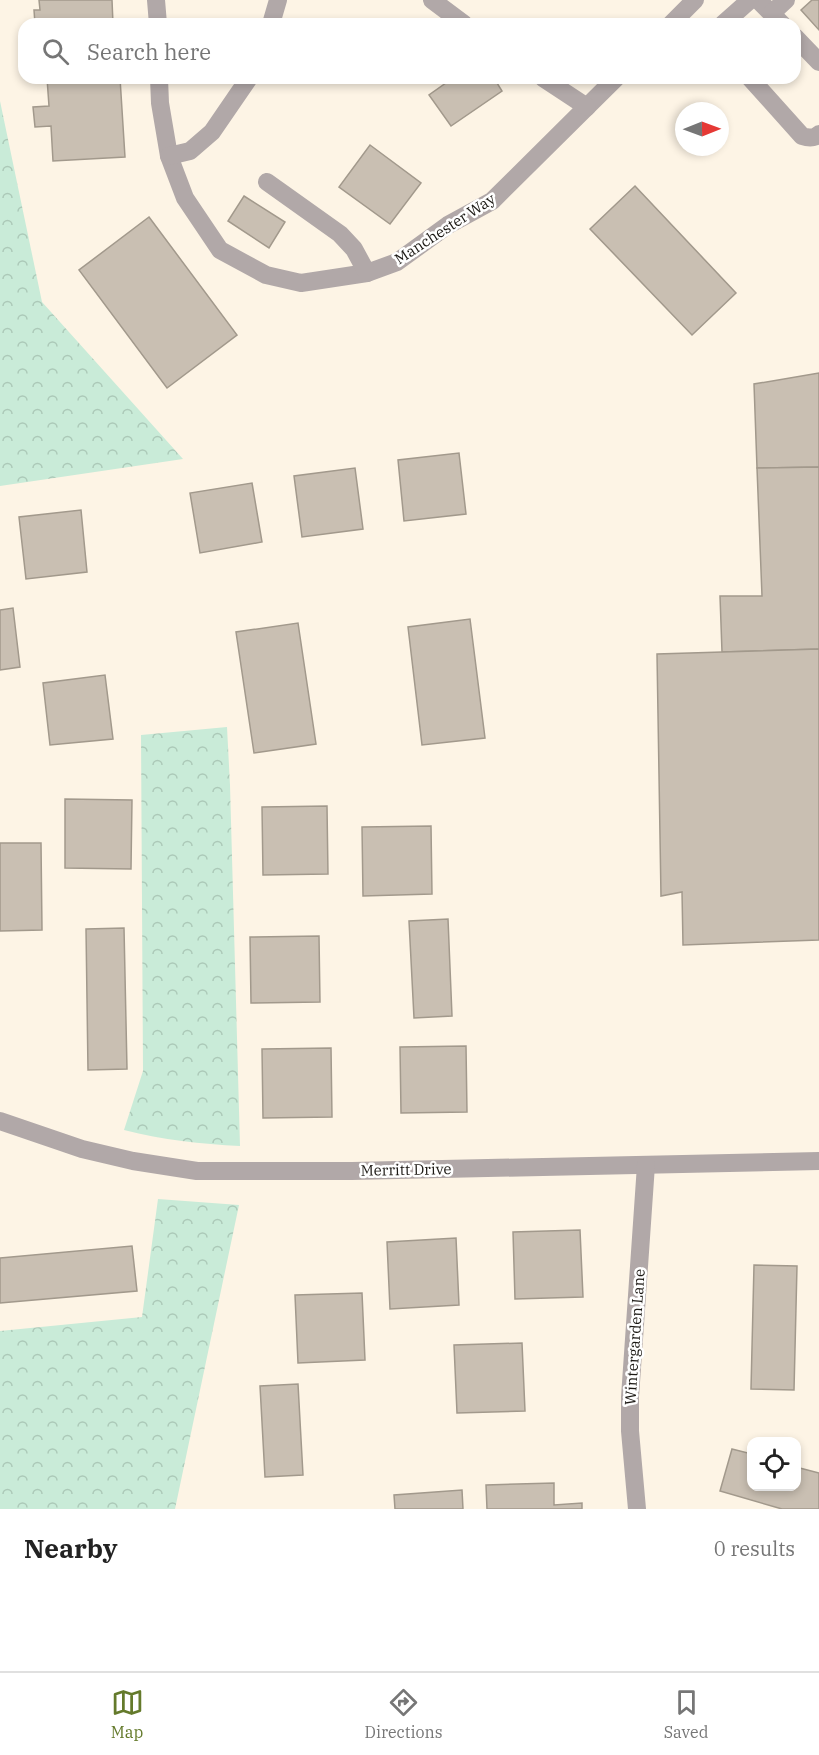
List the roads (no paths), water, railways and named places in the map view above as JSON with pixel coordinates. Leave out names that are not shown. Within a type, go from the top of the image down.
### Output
[{"type":"street","points":[[156,0],[158,18]]},
{"type":"street","points":[[273,18],[278,0]]},
{"type":"street","points":[[432,0],[456,18]]},
{"type":"street","points":[[730,18],[750,0]]},
{"type":"street","points":[[758,0],[776,18]]},
{"type":"street","points":[[777,18],[786,0]]},
{"type":"street","points":[[676,18],[690,2]]},
{"type":"street","points":[[801,43],[819,62]]},
{"type":"street","points":[[159,84],[169,156],[190,151],[212,132],[245,84]]},
{"type":"street","points":[[552,84],[587,107]]},
{"type":"street","name":"Manchester Way","points":[[169,156],[185,198],[220,250],[266,275],[301,283],[367,273],[397,262],[448,225],[492,201],[610,84]]},
{"type":"street","points":[[755,84],[802,136],[808,138],[819,134]]},
{"type":"street","points":[[267,182],[340,234],[354,249],[367,273]]},
{"type":"street","name":"Merritt Drive","points":[[0,1121],[82,1149],[133,1161],[198,1171],[364,1171],[819,1161]]},
{"type":"street","name":"Wintergarden Lane","points":[[637,1509],[630,1431],[630,1397],[646,1165]]}]
